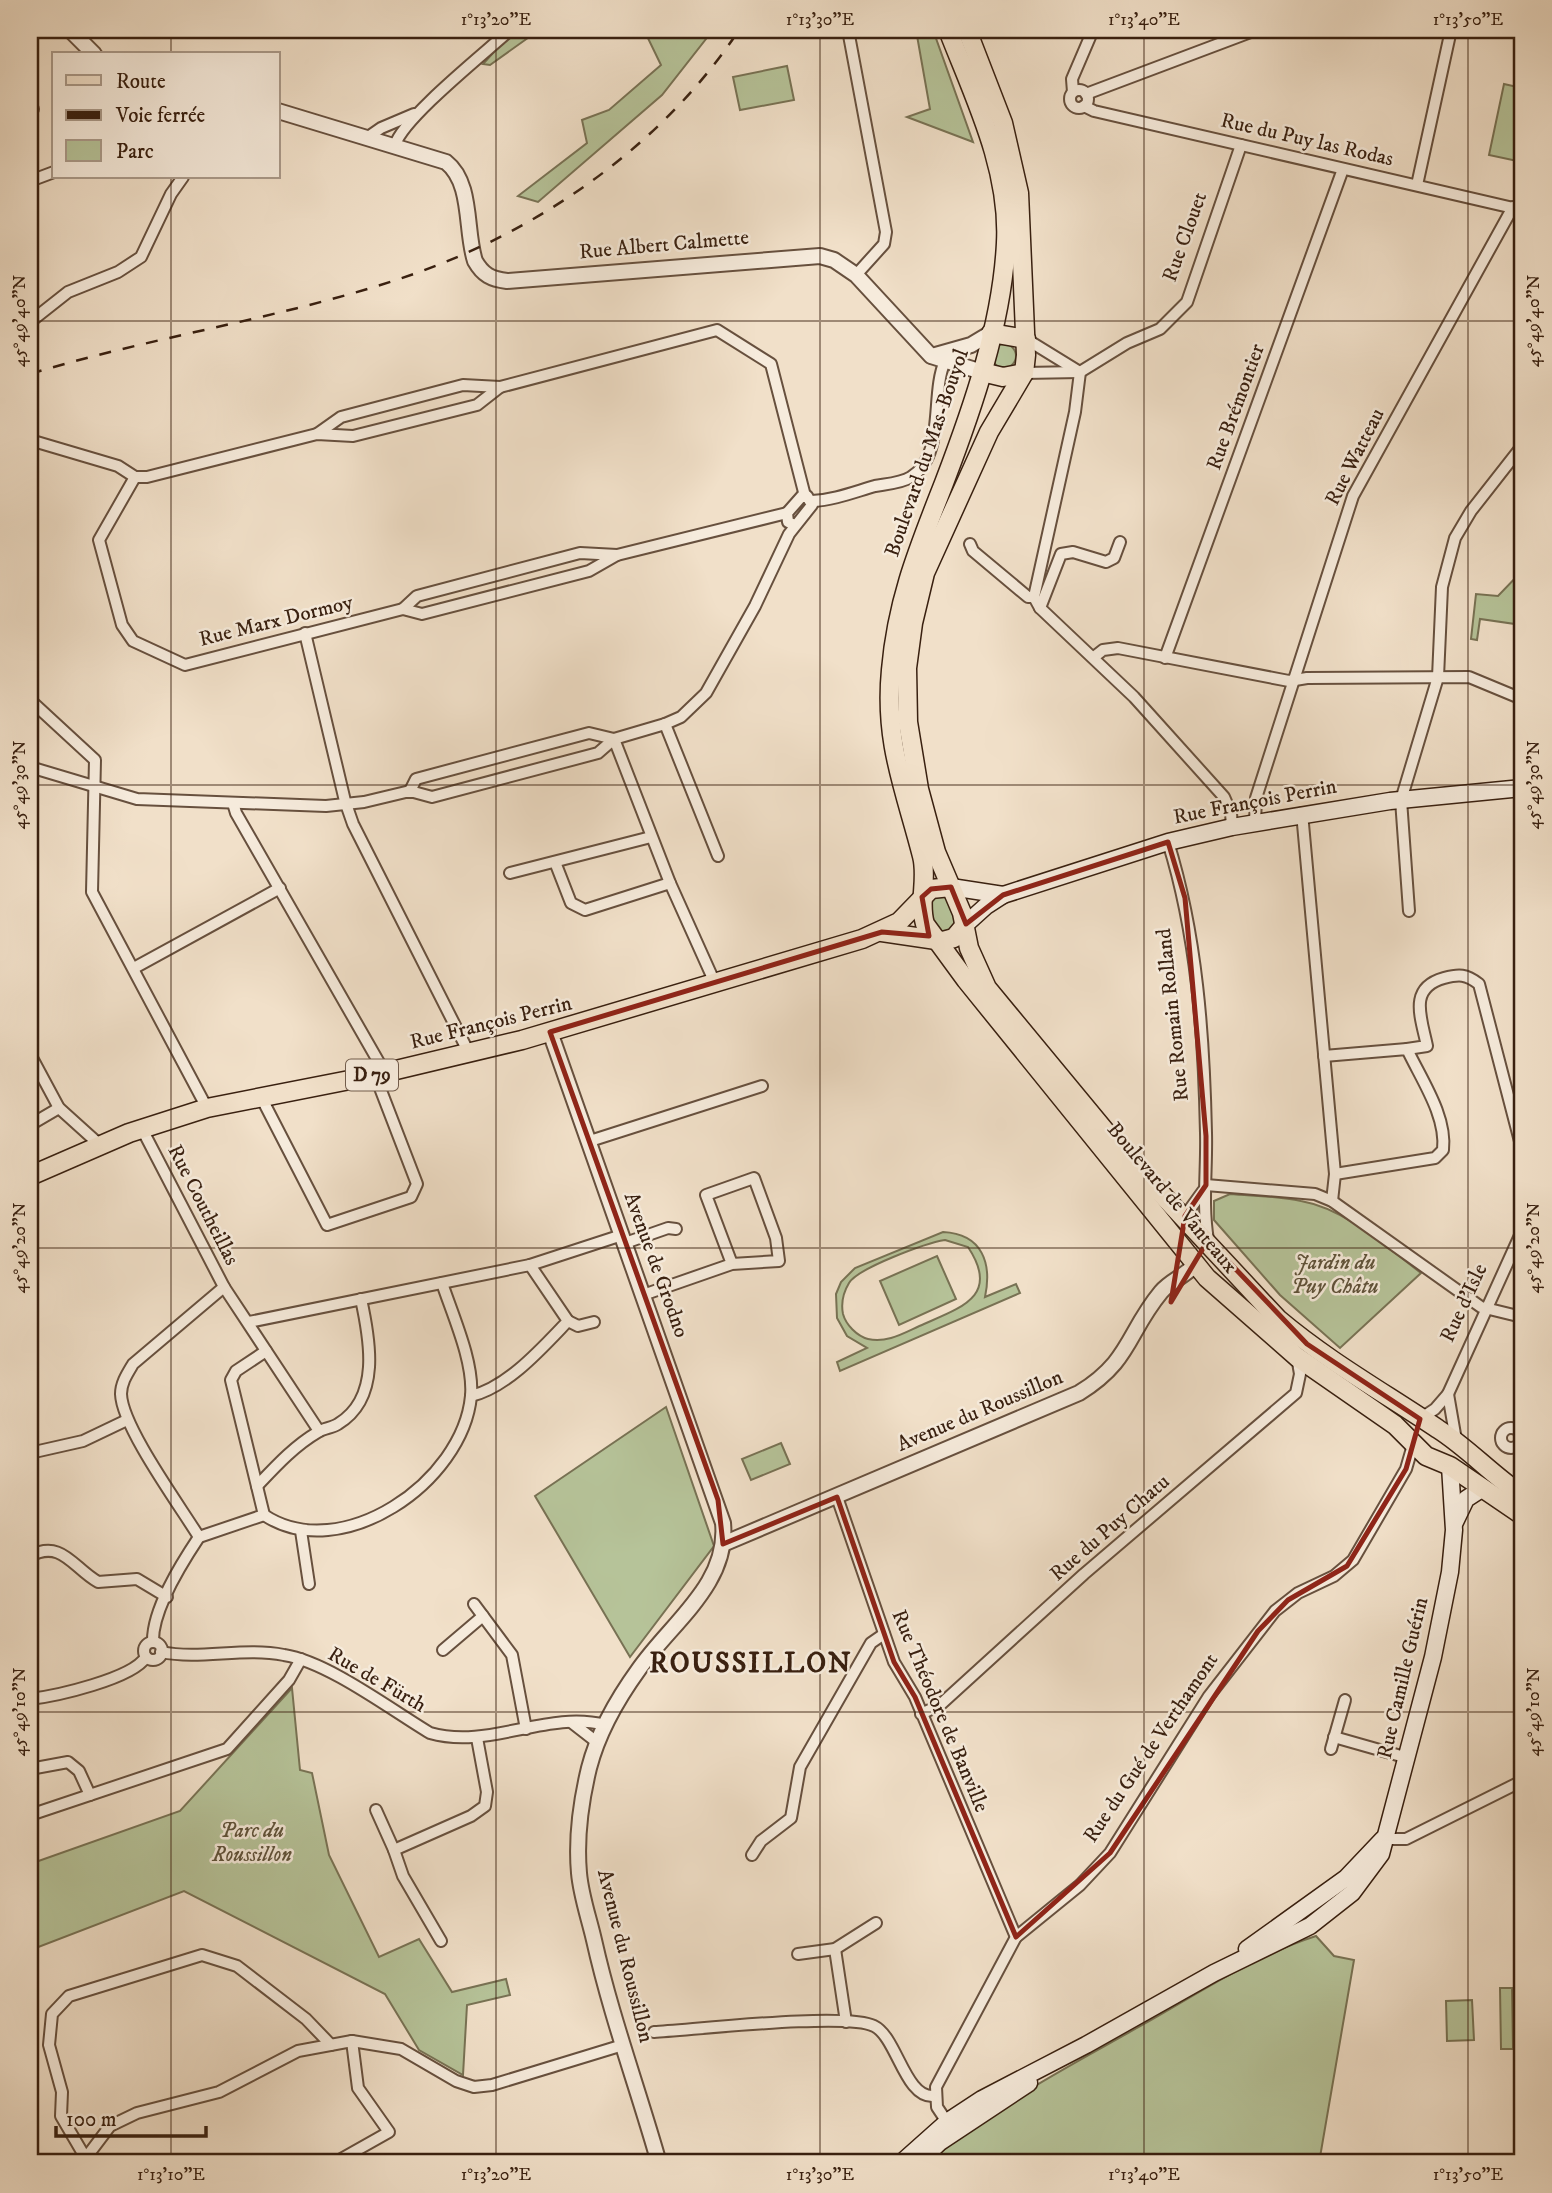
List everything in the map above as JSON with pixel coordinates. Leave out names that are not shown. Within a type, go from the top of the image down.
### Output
[{"type":"main road","name":"Boulevard du Mas-Bouyol","points":[[922,897],[923,858],[906,807],[893,749],[891,671],[908,574],[995,333],[1006,241],[1003,192],[989,135],[948,30]]},
{"type":"main road","name":"Boulevard du Mas-Bouyol","points":[[951,887],[936,852],[913,766],[907,698],[913,623],[925,573],[945,524],[989,432],[1024,373],[1026,339],[1020,192],[1003,123],[967,30]]},
{"type":"main road","points":[[995,333],[1026,339]]},
{"type":"main road","points":[[982,372],[1003,377],[1024,373]]},
{"type":"main road","name":"Rue François Perrin","points":[[882,932],[919,935],[936,941],[954,938],[986,906],[1003,895],[1168,842],[1232,827],[1302,813],[1401,800],[1522,789]]},
{"type":"main road","name":"Rue François Perrin","points":[[30,1176],[100,1145],[207,1108],[380,1074],[470,1053],[550,1032],[882,932],[899,922],[931,889],[951,887],[1003,895]]},
{"type":"main road","name":"Boulevard de Vanteaux","points":[[951,887],[965,925],[969,947],[987,988],[1201,1252],[1225,1296],[1297,1357],[1395,1425],[1416,1431]]},
{"type":"main road","name":"Boulevard de Vanteaux","points":[[922,897],[922,915],[936,941],[1201,1252],[1307,1344],[1416,1431],[1522,1495]]},
{"type":"main road","name":"Boulevard de Vanteaux","points":[[1416,1431],[1426,1456],[1453,1454]]},
{"type":"main road","name":"Boulevard de Vanteaux","points":[[1453,1454],[1483,1488],[1522,1515]]},
{"type":"main road","name":"Rue Camille Guérin","points":[[947,2122],[1025,2074],[1086,2045],[1214,1973],[1310,1926],[1352,1892],[1381,1854],[1383,1839],[1408,1758],[1450,1572],[1455,1525],[1453,1454]]},
{"type":"main road","name":"Rue Camille Guérin","points":[[1455,1525],[1461,1507],[1483,1488]]},
{"type":"main road","name":"Rue Camille Guérin","points":[[1214,1973],[1342,1881],[1383,1839]]},
{"type":"main road","points":[[1310,1926],[1313,1913],[1322,1901],[1339,1888],[1342,1881]]},
{"type":"main road","name":"Rue Camille Guérin","points":[[940,2142],[1086,2045]]},
{"type":"main road","points":[[901,2163],[947,2122]]},
{"type":"main road","points":[[918,2163],[940,2142]]},
{"type":"street","points":[[70,30],[92,52]]},
{"type":"street","points":[[282,116],[396,145],[398,134],[417,113],[510,30]]},
{"type":"street","points":[[848,30],[886,232],[884,244],[856,275]]},
{"type":"street","name":"Rue du Puy las Rodas","points":[[1093,30],[1072,79],[1073,92],[1081,90],[1094,111],[1518,209]]},
{"type":"street","points":[[1085,100],[1256,30]]},
{"type":"street","points":[[1417,185],[1451,30]]},
{"type":"street","points":[[368,137],[381,128],[417,113]]},
{"type":"street","name":"Rue Albert Calmette","points":[[396,145],[446,162],[456,170],[475,261],[481,272],[493,279],[507,281],[820,256],[834,260],[856,275],[938,359]]},
{"type":"street","name":"Rue Clouet","points":[[1080,372],[1110,352],[1160,329],[1187,302],[1241,145]]},
{"type":"street","name":"Rue Brémontier","points":[[1165,658],[1343,169]]},
{"type":"street","points":[[30,181],[52,173]]},
{"type":"street","points":[[30,322],[68,292],[118,272],[141,257],[171,194],[182,178]]},
{"type":"street","name":"Rue Watteau","points":[[1255,822],[1256,798],[1353,496],[1518,209]]},
{"type":"street","points":[[30,767],[137,799],[326,806],[364,802],[410,791],[432,797],[597,752],[614,738],[681,717],[706,693],[810,501],[771,363],[717,330],[500,387],[463,385],[341,417],[317,434]]},
{"type":"street","points":[[938,359],[995,333]]},
{"type":"street","points":[[1026,339],[1080,372]]},
{"type":"street","points":[[938,359],[982,372]]},
{"type":"street","points":[[795,525],[789,523],[787,513],[810,501],[826,500],[910,478],[925,464],[932,440],[939,376],[938,359]]},
{"type":"street","points":[[1024,373],[1080,372]]},
{"type":"street","points":[[1080,372],[1074,412],[1034,597],[1040,608],[1094,657],[1224,797],[1231,813],[1232,827]]},
{"type":"street","points":[[30,440],[118,466],[135,477],[147,477],[317,434],[353,436],[477,405],[500,387]]},
{"type":"street","points":[[1409,911],[1401,800],[1438,677],[1443,587],[1455,538],[1471,511],[1522,446]]},
{"type":"street","name":"Rue Marx Dormoy","points":[[135,477],[99,540],[122,625],[133,641],[185,664],[403,609],[422,614],[589,571],[617,555],[787,513]]},
{"type":"street","points":[[1040,608],[1063,552],[1073,552],[1106,562],[1114,558],[1120,542]]},
{"type":"street","points":[[970,544],[973,551],[1028,597],[1034,597]]},
{"type":"street","name":"Rue Marx Dormoy","points":[[403,609],[417,596],[580,552],[617,555]]},
{"type":"street","points":[[305,633],[345,802],[353,824],[470,1053]]},
{"type":"street","points":[[1094,657],[1111,648],[1289,681],[1469,677],[1522,699]]},
{"type":"street","points":[[30,700],[95,760],[97,788],[92,892],[207,1108]]},
{"type":"street","points":[[665,724],[718,856]]},
{"type":"street","points":[[410,791],[416,779],[589,733],[614,738]]},
{"type":"street","points":[[614,738],[670,883],[715,983]]},
{"type":"street","points":[[233,803],[380,1074],[417,1184],[416,1191],[411,1197],[327,1225],[261,1097]]},
{"type":"street","points":[[1302,813],[1335,1174],[1332,1201]]},
{"type":"street","points":[[510,873],[651,836]]},
{"type":"street","name":"Rue Romain Rolland","points":[[1168,842],[1185,898],[1203,1061],[1206,1185],[1201,1252]]},
{"type":"street","points":[[555,862],[571,904],[585,910],[670,883]]},
{"type":"street","points":[[134,968],[280,888]]},
{"type":"street","points":[[1324,1056],[1427,1046],[1420,1007],[1422,990],[1428,982],[1459,974],[1468,975],[1479,984],[1522,1149]]},
{"type":"street","name":"Avenue de Grodno","points":[[550,1032],[721,1512]]},
{"type":"street","points":[[1335,1174],[1434,1158],[1443,1150],[1445,1138],[1434,1106],[1407,1049]]},
{"type":"street","points":[[30,1054],[59,1108],[100,1145]]},
{"type":"street","points":[[590,1141],[762,1086]]},
{"type":"street","points":[[30,1125],[59,1108]]},
{"type":"street","name":"Rue Coutheillas","points":[[142,1129],[224,1287],[133,1364],[124,1378],[121,1393],[127,1420],[199,1537]]},
{"type":"street","points":[[643,1296],[732,1264],[779,1261],[776,1238],[754,1178],[706,1195],[732,1264]]},
{"type":"street","points":[[1181,1230],[1206,1185],[1315,1194],[1332,1201],[1488,1310],[1522,1317]]},
{"type":"street","points":[[249,1322],[530,1265],[623,1239],[668,1228],[676,1229]]},
{"type":"street","name":"Rue d'Isle","points":[[1416,1431],[1448,1394],[1522,1231]]},
{"type":"street","name":"Avenue du Roussillon","points":[[723,1544],[1093,1385],[1119,1362],[1162,1290],[1186,1275],[1201,1252]]},
{"type":"street","points":[[530,1265],[568,1321],[578,1326],[594,1322]]},
{"type":"street","points":[[266,1351],[236,1371],[231,1380],[264,1515],[278,1524],[301,1531],[347,1527],[388,1513],[422,1487],[456,1443],[471,1396],[464,1350],[442,1283]]},
{"type":"street","points":[[224,1287],[319,1431]]},
{"type":"street","points":[[257,1486],[287,1455],[319,1431],[338,1424],[358,1407],[370,1371],[369,1341],[361,1299]]},
{"type":"street","points":[[471,1396],[488,1392],[543,1347],[568,1321]]},
{"type":"street","name":"Rue du Puy Chatu","points":[[921,1714],[936,1708],[1084,1574],[1296,1393],[1300,1374],[1297,1357]]},
{"type":"street","points":[[1448,1394],[1453,1454]]},
{"type":"street","points":[[30,1453],[83,1441],[127,1420]]},
{"type":"street","name":"Rue du Gué de Verthamont","points":[[934,2095],[958,2042],[1016,1937],[1080,1885],[1110,1853],[1209,1696],[1275,1611],[1298,1593],[1334,1576],[1353,1560],[1406,1469],[1416,1431]]},
{"type":"street","name":"Rue Théodore de Banville","points":[[837,1497],[894,1662],[915,1697],[1016,1937]]},
{"type":"street","name":"Avenue du Roussillon","points":[[659,2163],[598,1961],[579,1874],[580,1825],[589,1768],[605,1725],[639,1669],[713,1577],[723,1544],[721,1512]]},
{"type":"street","points":[[146,1657],[144,1650],[153,1642],[153,1629],[179,1566],[199,1537],[264,1515]]},
{"type":"street","points":[[301,1531],[309,1584]]},
{"type":"street","points":[[30,1556],[54,1550],[65,1554],[98,1582],[137,1579],[167,1597]]},
{"type":"street","points":[[474,1604],[512,1655],[526,1729]]},
{"type":"street","points":[[443,1650],[483,1616]]},
{"type":"street","points":[[752,1856],[761,1841],[791,1818],[800,1767],[871,1643],[884,1634]]},
{"type":"street","points":[[146,1657],[155,1659],[161,1652],[159,1646],[153,1642]]},
{"type":"street","name":"Rue de Fürth","points":[[161,1652],[173,1655],[261,1652],[300,1659],[317,1666],[429,1733],[450,1739],[477,1738],[581,1720],[605,1725]]},
{"type":"street","points":[[30,1699],[70,1690],[134,1669],[146,1657]]},
{"type":"street","points":[[30,1815],[227,1749],[289,1680],[300,1659]]},
{"type":"street","points":[[1345,1699],[1333,1743],[1408,1758]]},
{"type":"street","points":[[571,1722],[598,1743]]},
{"type":"street","points":[[394,1850],[471,1816],[485,1806],[487,1792],[477,1738]]},
{"type":"street","points":[[30,1769],[68,1762],[79,1771],[90,1794]]},
{"type":"street","points":[[1383,1839],[1406,1839],[1522,1782]]},
{"type":"street","points":[[376,1810],[404,1876],[441,1941]]},
{"type":"street","points":[[798,1954],[835,1950],[876,1923]]},
{"type":"street","points":[[835,1950],[846,2022]]},
{"type":"street","points":[[331,2045],[306,2019],[237,1966],[202,1955],[69,1996],[52,2014],[49,2045],[62,2092],[61,2116],[83,2160],[110,2126],[137,2113],[219,2092],[298,2051],[331,2045],[352,2041],[401,2049],[456,2081],[474,2087],[492,2085],[623,2045]]},
{"type":"street","points":[[654,2032],[846,2022],[865,2022],[876,2026],[916,2089],[928,2096],[934,2095],[947,2122],[940,2142]]},
{"type":"street","points":[[334,2163],[390,2132],[358,2088],[352,2041]]},
{"type":"highlighted area","points":[[1168,842],[1185,898],[1206,1136],[1206,1185],[1185,1216],[1171,1302],[1208,1240],[1307,1344],[1420,1419],[1406,1469],[1347,1566],[1288,1600],[1258,1631],[1110,1853],[1016,1937],[915,1697],[894,1662],[837,1497],[723,1544],[718,1500],[550,1032],[882,932],[929,936],[922,897],[931,889],[951,887],[966,924],[1003,895]]},
{"type":"green space","points":[[514,30],[539,30],[490,65],[483,64]]},
{"type":"green space","points":[[644,30],[713,30],[662,95],[538,202],[518,196],[587,143],[582,120],[609,110],[661,65]]},
{"type":"green space","points":[[916,30],[933,30],[973,142],[907,117],[930,109]]},
{"type":"green space","points":[[787,66],[794,100],[740,110],[733,77]]},
{"type":"green space","points":[[1504,84],[1522,88],[1522,162],[1489,155]]},
{"type":"green space","points":[[999,344],[1009,344],[1016,351],[1016,361],[1009,368],[999,368],[992,361],[992,351]]},
{"type":"green space","points":[[1522,571],[1522,625],[1480,619],[1477,640],[1471,639],[1476,594],[1498,596]]},
{"type":"green space","points":[[946,894],[958,921],[951,932],[938,933],[930,918],[931,897]]},
{"type":"green space","name":"Jardin du Puy Châtu","points":[[1230,1194],[1292,1199],[1318,1205],[1349,1220],[1421,1273],[1340,1348],[1280,1295],[1214,1220],[1214,1201]]},
{"type":"green space","points":[[943,1232],[957,1234],[967,1238],[982,1253],[987,1273],[985,1297],[1016,1284],[1020,1293],[840,1371],[837,1362],[867,1348],[847,1336],[837,1318],[836,1294],[841,1282],[855,1268]],"holes":[[[945,1240],[968,1247],[977,1263],[980,1277],[973,1297],[963,1305],[883,1340],[864,1338],[849,1326],[843,1314],[843,1298],[849,1283],[865,1270],[909,1251]]]},
{"type":"green space","points":[[937,1256],[956,1299],[899,1325],[880,1281]]},
{"type":"green space","points":[[666,1407],[714,1546],[630,1657],[535,1496]]},
{"type":"green space","points":[[781,1443],[790,1464],[751,1480],[742,1459]]},
{"type":"green space","name":"Parc du Roussillon","points":[[292,1688],[300,1770],[312,1773],[329,1855],[379,1957],[419,1939],[452,1992],[506,1979],[510,1995],[467,2005],[463,2075],[419,2050],[385,1994],[184,1891],[33,1949],[30,1960],[30,1864],[180,1811]]},
{"type":"green space","points":[[1316,1936],[1334,1956],[1354,1960],[1319,2163],[929,2163],[979,2123],[1060,2071],[1250,1964]]},
{"type":"green space","points":[[1500,1988],[1512,1988],[1513,2049],[1501,2049]]},
{"type":"green space","points":[[1472,2000],[1474,2040],[1447,2041],[1446,2001]]},
{"type":"railway","points":[[30,374],[353,293],[449,261],[498,238],[590,183],[632,149],[671,113],[707,73],[739,30]]},
{"type":"district","name":"ROUSSILLON","points":[[751,1663]]}]
